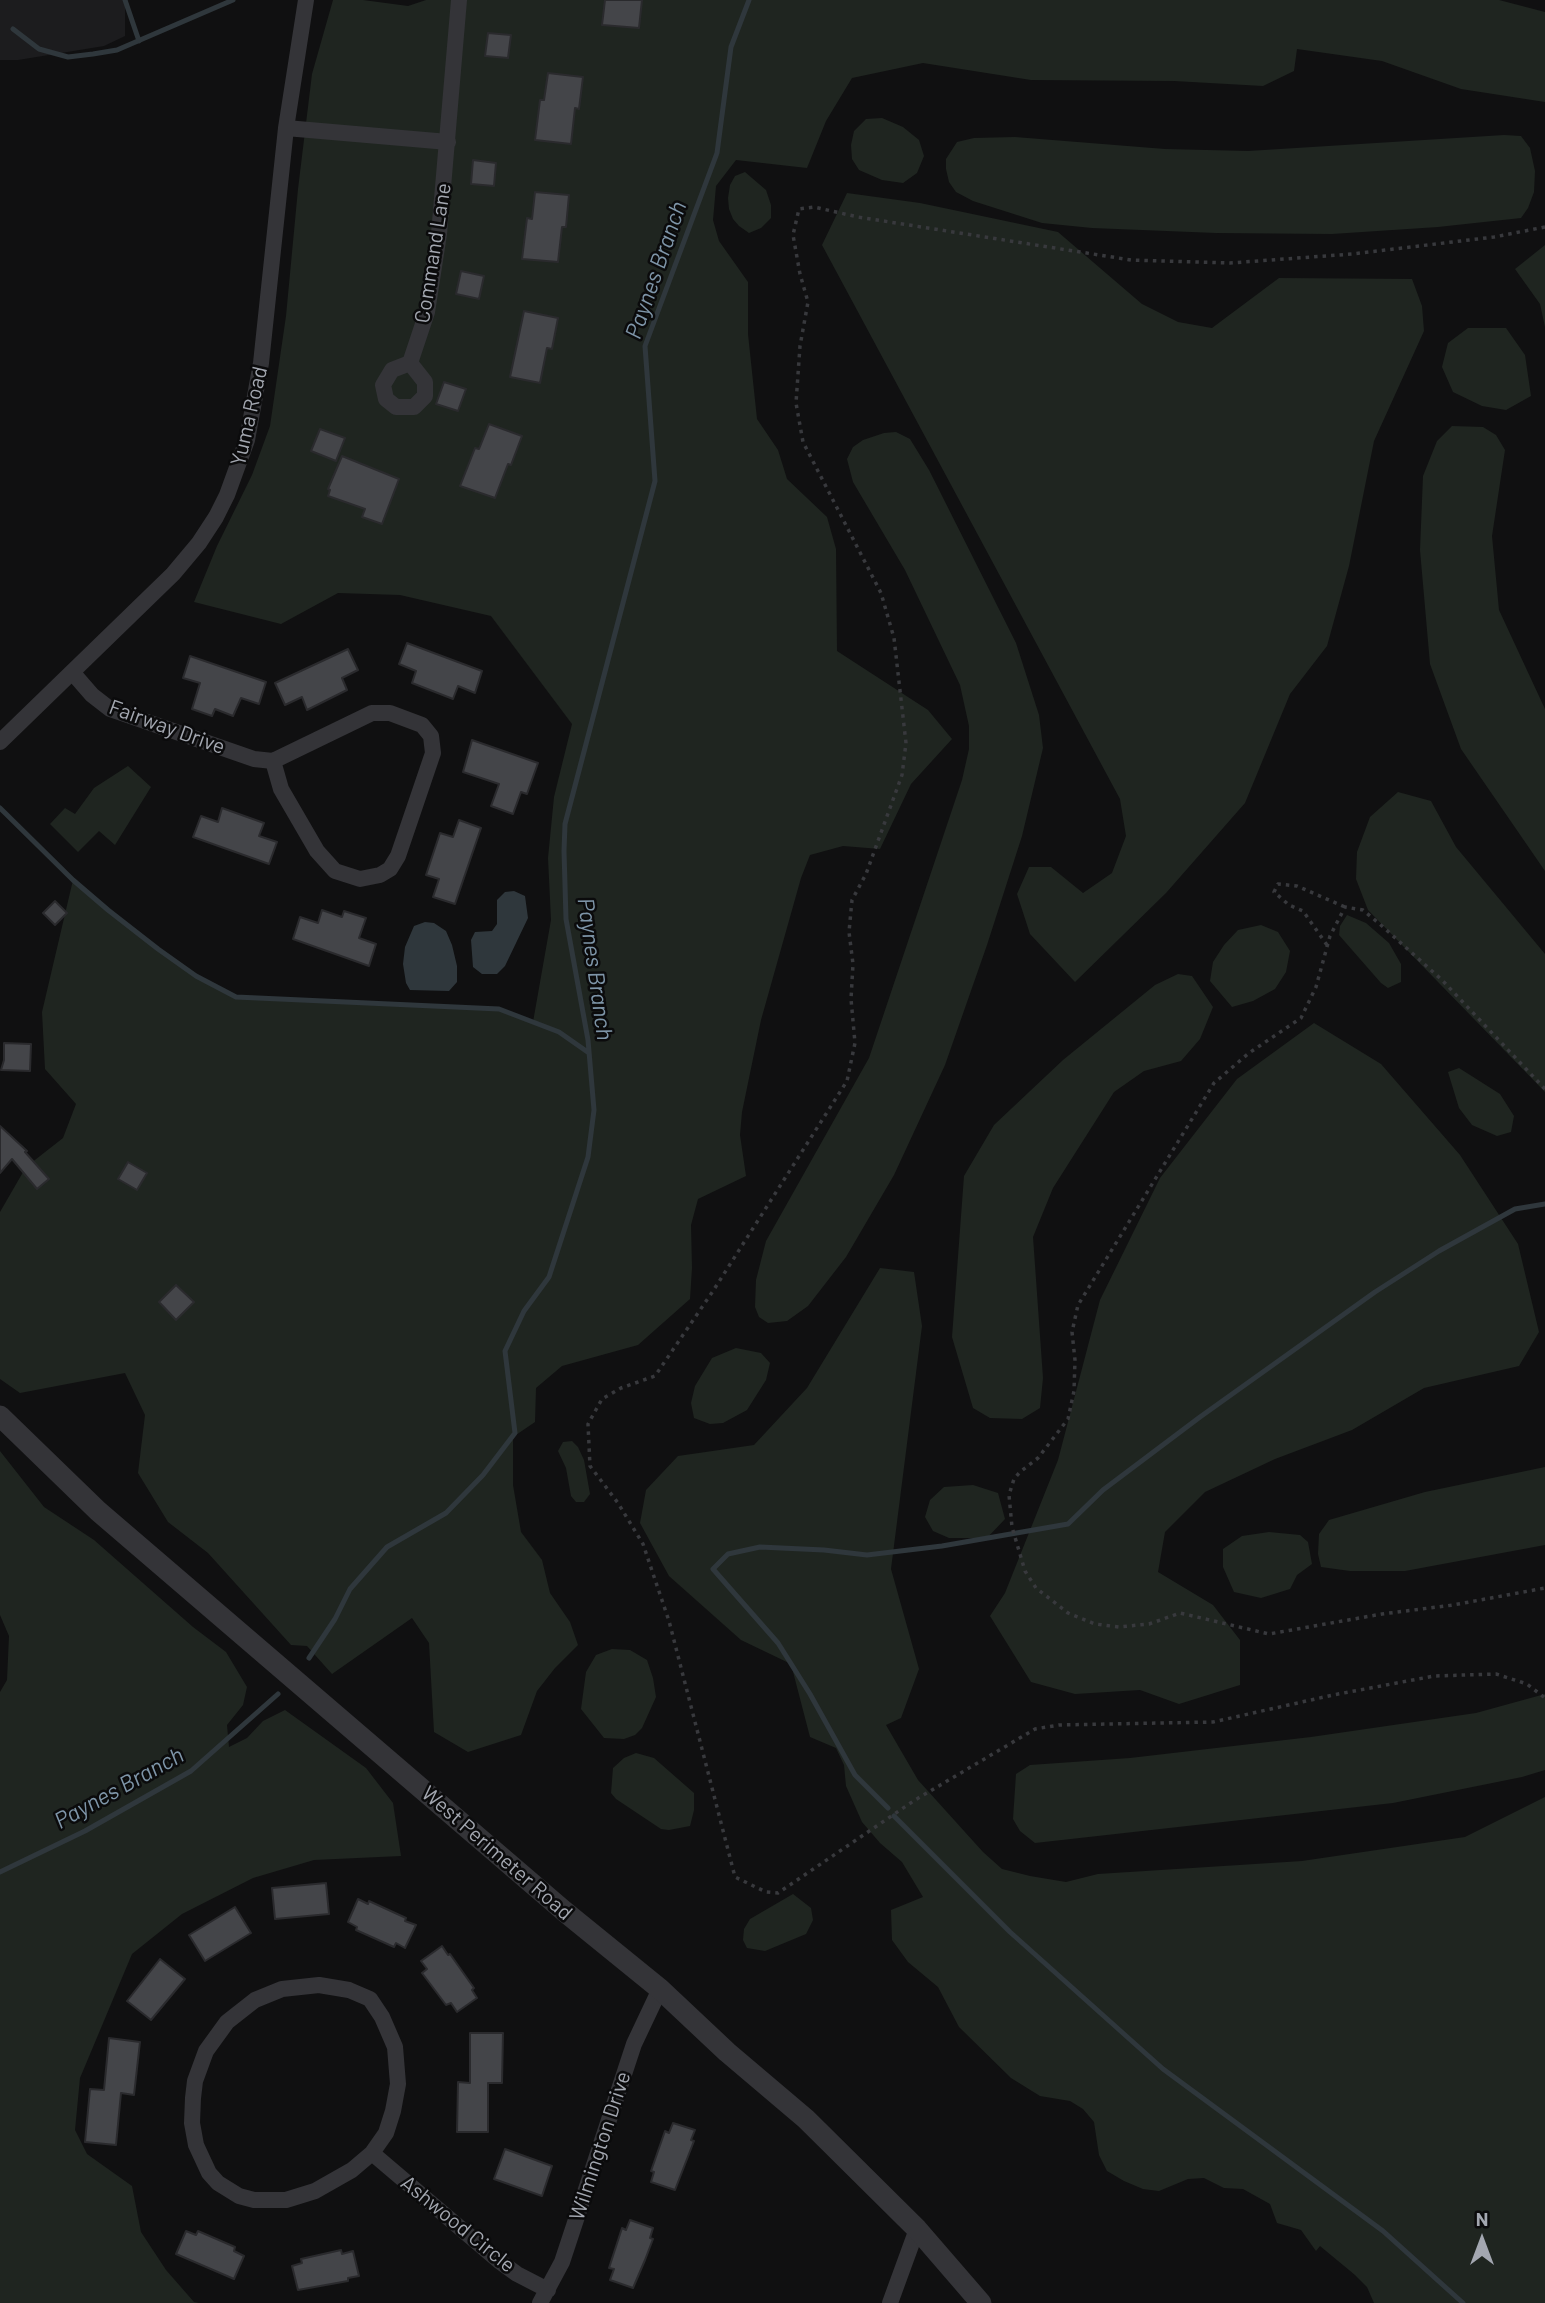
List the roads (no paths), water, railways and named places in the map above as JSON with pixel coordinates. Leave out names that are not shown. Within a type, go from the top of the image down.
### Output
[{"type":"street","name":"Yuma Road","points":[[0,742],[173,574],[216,517],[231,484],[247,440],[261,363],[286,128],[306,0]]},
{"type":"street","name":"Command Lane","points":[[410,363],[427,312],[439,234],[459,0]]},
{"type":"street","points":[[286,128],[448,142]]},
{"type":"street","name":"Fairway Drive","points":[[72,672],[92,695],[110,709],[254,760],[273,761]]},
{"type":"street","points":[[372,713],[390,713],[422,725],[431,736],[433,752],[394,863],[380,875],[360,879],[335,871],[317,851],[281,789],[273,761],[372,713]]},
{"type":"street","name":"West Perimeter Road","points":[[0,1416],[98,1511],[565,1912],[660,1989],[727,2052],[806,2119],[917,2229],[981,2303]]},
{"type":"street","points":[[319,1985],[349,1990],[370,1999],[382,2017],[395,2047],[398,2084],[386,2133],[372,2153],[331,2183],[286,2200],[254,2200],[239,2196],[218,2183],[201,2160],[196,2145],[192,2123],[192,2098],[206,2051],[227,2022],[255,2000],[282,1989],[319,1985]]},
{"type":"street","name":"Wilmington Drive","points":[[544,2296],[570,2238],[634,2044],[660,1989]]},
{"type":"street","name":"Ashwood Circle","points":[[372,2153],[544,2296]]},
{"type":"street","points":[[890,2303],[917,2229]]},
{"type":"waterway","points":[[125,0],[139,41]]},
{"type":"waterway","points":[[13,29],[39,49],[68,57],[93,54],[117,50],[233,0]]},
{"type":"waterway","name":"Paynes Branch","points":[[309,1658],[335,1619],[350,1589],[387,1547],[446,1513],[483,1475],[515,1433],[505,1351],[524,1311],[549,1277],[588,1157],[594,1110],[588,1040],[566,919],[565,824],[655,481],[645,346],[717,153],[731,47],[749,0]]},
{"type":"waterway","points":[[0,808],[73,880],[108,910],[196,976],[236,997],[499,1009],[559,1032],[589,1053]]},
{"type":"waterway","points":[[888,1808],[855,1775],[778,1643],[713,1569],[728,1554],[760,1547],[867,1555],[942,1546],[1068,1524],[1103,1490],[1375,1292],[1439,1251],[1515,1209],[1545,1204]]},
{"type":"waterway","name":"Paynes Branch","points":[[0,1872],[85,1831],[191,1771],[278,1694]]},
{"type":"waterway","points":[[894,1816],[1010,1932],[1163,2069],[1383,2231],[1463,2303]]}]
